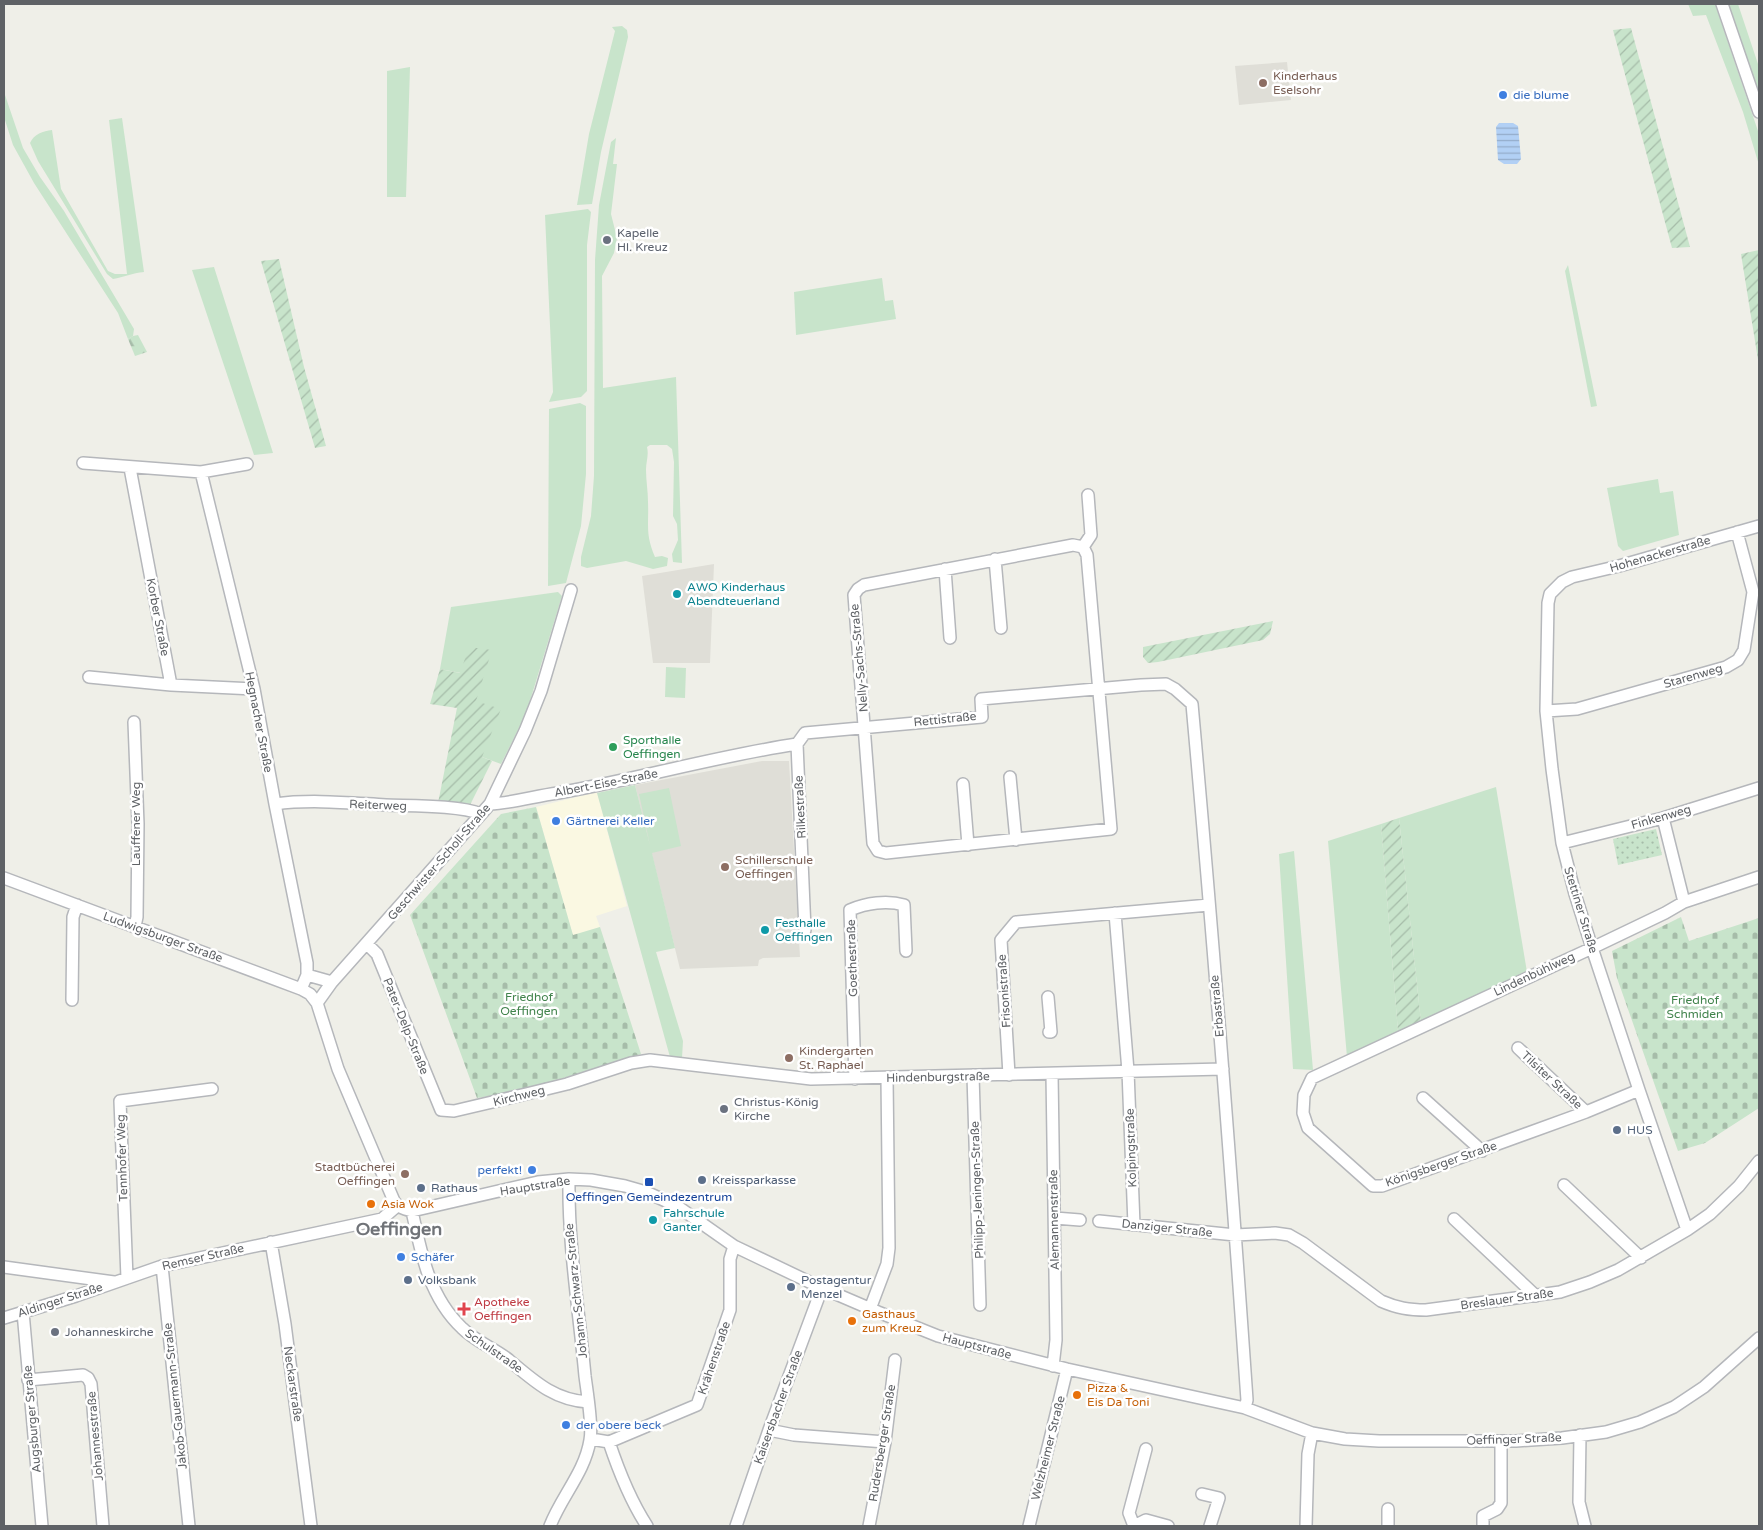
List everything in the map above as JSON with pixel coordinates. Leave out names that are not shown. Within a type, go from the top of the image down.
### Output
[{"type":"street","points":[[1722,4],[1759,112]]},
{"type":"street","points":[[82,463],[201,472],[247,464]]},
{"type":"street","name":"Korber Straße","points":[[130,468],[171,685]]},
{"type":"street","name":"Hegnacher Straße","points":[[201,472],[254,689],[307,963],[307,975],[301,989]]},
{"type":"street","points":[[963,784],[968,845],[1111,829],[1087,555],[1083,547],[1090,535],[1088,495]]},
{"type":"street","name":"Hohenackerstraße","points":[[1562,582],[1572,577],[1619,566],[1759,526]]},
{"type":"street","name":"Starenweg","points":[[1546,711],[1577,709],[1726,667],[1738,660],[1744,650],[1753,592],[1737,532]]},
{"type":"street","name":"Nelly-Sachs-Straße","points":[[968,845],[886,854],[878,851],[873,843],[854,595],[858,588],[864,585],[1073,545],[1083,547]]},
{"type":"street","points":[[994,560],[1001,628]]},
{"type":"street","points":[[945,569],[950,638]]},
{"type":"street","name":"Stettiner Straße","points":[[1562,582],[1550,594],[1548,603],[1546,711],[1562,843],[1575,894],[1592,948],[1687,1230]]},
{"type":"street","name":"Geschwister-Scholl-Straße","points":[[317,1003],[332,982],[368,944],[490,804],[525,731],[541,691],[571,590]]},
{"type":"street","points":[[89,677],[171,685],[254,689]]},
{"type":"street","name":"Erbastraße","points":[[1098,689],[1166,684],[1175,689],[1192,704],[1223,1069],[1246,1400],[1245,1408]]},
{"type":"street","name":"Rettistraße","points":[[797,744],[805,733],[982,717],[980,699],[1098,689]]},
{"type":"street","name":"Lauffener Weg","points":[[134,722],[138,824],[137,916],[135,926]]},
{"type":"street","name":"Albert-Eise-Straße","points":[[490,804],[508,803],[594,787],[761,749],[797,744]]},
{"type":"street","name":"Rilkestraße","points":[[797,744],[805,930]]},
{"type":"street","points":[[1010,777],[1016,840]]},
{"type":"street","name":"Finkenweg","points":[[1562,843],[1663,818],[1759,788]]},
{"type":"street","name":"Reiterweg","points":[[275,804],[285,802],[422,806],[472,810],[481,814]]},
{"type":"street","points":[[1663,818],[1684,902]]},
{"type":"street","name":"Lindenbühlweg","points":[[1312,1078],[1592,948],[1684,902],[1759,877]]},
{"type":"street","name":"Ludwigsburger Straße","points":[[4,878],[301,989],[310,994],[317,1003]]},
{"type":"street","name":"Goethestraße","points":[[855,1079],[850,910],[861,905],[892,902],[904,905],[906,951]]},
{"type":"street","points":[[72,1000],[73,917],[76,905]]},
{"type":"street","name":"Frisonistraße","points":[[1009,1075],[1001,940],[1016,922],[1208,905]]},
{"type":"street","points":[[1115,913],[1128,1071]]},
{"type":"street","name":"Pater-Delp-Straße","points":[[368,944],[377,954],[440,1110]]},
{"type":"street","points":[[307,975],[332,982]]},
{"type":"street","points":[[1048,997],[1051,1032],[1049,1032]]},
{"type":"street","points":[[317,1003],[338,1069],[394,1201],[398,1206],[412,1211]]},
{"type":"street","name":"Tilsiter Straße","points":[[1518,1048],[1586,1112]]},
{"type":"street","name":"Hindenburgstraße","points":[[596,1073],[630,1063],[650,1060],[811,1079],[1223,1069]]},
{"type":"street","name":"Kolpingstraße","points":[[1128,1071],[1134,1224]]},
{"type":"street","name":"Kirchweg","points":[[440,1110],[454,1111],[526,1094],[567,1084],[596,1073]]},
{"type":"street","name":"Alemannenstraße","points":[[1052,1074],[1056,1340],[1053,1366]]},
{"type":"street","name":"Philipp-Jeningen-Straße","points":[[973,1076],[980,1305]]},
{"type":"street","points":[[870,1309],[886,1264],[889,1248],[887,1078]]},
{"type":"street","name":"Königsberger Straße","points":[[1312,1078],[1304,1095],[1303,1113],[1308,1128],[1373,1186],[1382,1186],[1482,1150],[1586,1112],[1639,1090]]},
{"type":"street","name":"Tennhofer Weg","points":[[121,1280],[120,1101],[212,1088]]},
{"type":"street","points":[[1423,1098],[1482,1150]]},
{"type":"street","name":"Breslauer Straße","points":[[1235,1235],[1275,1233],[1289,1235],[1303,1243],[1381,1301],[1394,1307],[1409,1310],[1426,1310],[1536,1296],[1560,1292],[1590,1282],[1641,1258],[1710,1214],[1739,1186],[1759,1161]]},
{"type":"street","name":"Hauptstraße","points":[[412,1211],[538,1182],[569,1179],[600,1181],[646,1192],[676,1206],[734,1246],[822,1288],[938,1336],[1053,1366],[1245,1408]]},
{"type":"street","name":"Johann-Schwarz-Straße","points":[[569,1179],[568,1214],[582,1334],[591,1439]]},
{"type":"street","points":[[1564,1186],[1641,1258]]},
{"type":"street","name":"Remser Straße","points":[[4,1267],[121,1280],[162,1266],[382,1219],[398,1206]]},
{"type":"street","name":"Schulstraße","points":[[412,1211],[432,1287],[452,1318],[462,1329],[506,1358],[551,1392],[573,1401],[588,1402]]},
{"type":"street","points":[[1055,1218],[1080,1220]]},
{"type":"street","points":[[1454,1220],[1536,1296]]},
{"type":"street","name":"Danziger Straße","points":[[1099,1221],[1235,1235]]},
{"type":"street","name":"Neckarstraße","points":[[271,1242],[305,1472],[310,1526]]},
{"type":"street","name":"Krähenstraße","points":[[609,1442],[697,1405],[730,1310],[730,1259],[734,1246]]},
{"type":"street","name":"Jakob-Gauermann-Straße","points":[[162,1266],[189,1526]]},
{"type":"street","name":"Aldinger Straße","points":[[4,1318],[121,1280]]},
{"type":"street","name":"Kaisersbacher Straße","points":[[736,1526],[768,1430],[822,1288]]},
{"type":"street","name":"Augsburger Straße","points":[[23,1312],[42,1526]]},
{"type":"street","name":"Oeffinger Straße","points":[[1245,1408],[1312,1433],[1345,1439],[1379,1441],[1501,1441],[1580,1436],[1606,1432],[1640,1422],[1674,1407],[1704,1387],[1759,1338]]},
{"type":"street","name":"Rudersberger Straße","points":[[869,1526],[885,1442],[895,1360]]},
{"type":"street","name":"Welzheimer Straße","points":[[1029,1526],[1067,1369]]},
{"type":"street","name":"Johannesstraße","points":[[28,1380],[83,1375],[88,1378],[91,1384],[103,1526]]},
{"type":"street","points":[[768,1430],[794,1435],[885,1442]]},
{"type":"street","points":[[1306,1526],[1308,1454],[1312,1433]]},
{"type":"street","points":[[1580,1436],[1579,1502],[1585,1526]]},
{"type":"street","points":[[550,1526],[586,1457],[591,1439],[609,1442],[621,1478],[636,1510],[647,1526]]},
{"type":"street","points":[[1483,1526],[1483,1516],[1497,1509],[1501,1503],[1501,1441]]},
{"type":"street","points":[[1146,1449],[1129,1513],[1134,1526],[1146,1520],[1168,1526]]},
{"type":"street","points":[[1202,1494],[1219,1498],[1210,1526]]},
{"type":"street","points":[[1388,1509],[1388,1526]]},
{"type":"shaded area","name":"Kinderhaus Eselsohr","points":[[1287,62],[1291,100],[1239,105],[1235,66]]},
{"type":"shaded area","points":[[714,564],[710,663],[653,663],[642,576]]},
{"type":"shaded area","name":"Schillerschule Oeffingen","points":[[762,761],[789,761],[800,957],[763,958],[759,960],[758,966],[680,969],[635,785]]},
{"type":"shaded area","points":[[597,792],[627,906],[596,916],[600,927],[573,936],[536,807]]},
{"type":"green space","points":[[1688,4],[1715,4],[1759,134],[1759,165],[1743,112],[1706,15],[1693,16]]},
{"type":"green space","points":[[1727,4],[1738,4],[1759,67],[1759,100]]},
{"type":"green space","points":[[622,26],[627,30],[628,37],[601,152],[592,204],[577,205],[589,134],[615,31],[612,27]]},
{"type":"green space","points":[[1631,28],[1690,247],[1672,248],[1613,30]]},
{"type":"green space","points":[[410,67],[406,197],[387,197],[387,71]]},
{"type":"green space","points":[[4,92],[23,148],[40,177],[64,211],[134,329],[133,336],[128,339],[118,313],[34,183],[13,145],[4,117]]},
{"type":"green space","points":[[122,118],[144,272],[113,279],[107,274],[38,161],[30,143],[39,134],[52,130],[61,189],[108,271],[115,274],[127,274],[109,120]]},
{"type":"green space","points":[[616,138],[613,164],[617,164],[611,214],[617,238],[614,253],[602,276],[603,388],[676,377],[682,563],[673,562],[672,554],[678,540],[677,524],[673,516],[674,462],[672,449],[667,445],[650,445],[647,447],[646,470],[648,530],[655,557],[662,556],[668,558],[667,566],[653,569],[626,561],[587,568],[581,566],[581,557],[591,516],[594,476],[595,260],[599,205],[611,142]]},
{"type":"green space","points":[[588,209],[591,212],[587,245],[587,391],[581,397],[549,402],[553,392],[545,215]]},
{"type":"green space","points":[[1759,250],[1759,366],[1741,254]]},
{"type":"green space","points":[[279,259],[304,367],[326,446],[315,448],[261,261]]},
{"type":"green space","points":[[1568,265],[1597,406],[1591,407],[1565,271]]},
{"type":"green space","points":[[214,267],[273,453],[254,455],[192,270]]},
{"type":"green space","points":[[882,278],[885,301],[893,300],[896,319],[796,335],[794,292]]},
{"type":"green space","points":[[138,335],[147,352],[135,356],[128,339]]},
{"type":"green space","points":[[580,403],[586,406],[586,474],[581,526],[566,583],[548,586],[549,409]]},
{"type":"green space","points":[[1658,479],[1660,493],[1673,491],[1679,535],[1623,551],[1618,546],[1607,488]]},
{"type":"green space","points":[[558,592],[562,596],[526,714],[501,764],[482,757],[476,701],[461,673],[440,669],[451,607]]},
{"type":"green space","points":[[1273,621],[1270,634],[1263,640],[1158,662],[1148,663],[1143,657],[1143,647]]},
{"type":"green space","points":[[469,647],[492,650],[476,701],[501,709],[482,757],[492,761],[470,805],[438,803],[457,708],[430,704],[440,669],[460,673]]},
{"type":"green space","points":[[666,667],[686,668],[685,698],[665,697]]},
{"type":"green space","points":[[635,785],[650,845],[639,794],[669,788],[681,846],[652,853],[675,948],[656,952],[683,1041],[682,1058],[670,1057],[597,793]]},
{"type":"green space","points":[[1496,787],[1527,972],[1421,1022],[1399,818]]},
{"type":"green space","name":"Friedhof Oeffingen","points":[[536,807],[573,935],[600,927],[641,1054],[528,1089],[477,1098],[410,915],[501,814]]},
{"type":"green space","points":[[1399,818],[1421,1022],[1398,1032],[1381,824]]},
{"type":"green space","points":[[1381,824],[1398,1032],[1347,1057],[1328,841]]},
{"type":"green space","points":[[1656,829],[1662,855],[1618,865],[1613,839]]},
{"type":"green space","points":[[1294,851],[1313,1070],[1293,1069],[1279,854]]},
{"type":"green space","name":"Friedhof Schmiden","points":[[1681,917],[1689,941],[1759,918],[1759,1108],[1705,1143],[1678,1151],[1617,978],[1612,951]]},
{"type":"water","points":[[1499,123],[1513,123],[1518,126],[1521,159],[1517,164],[1504,164],[1498,160],[1496,127]]},
{"type":"place","name":"Kinderhaus Eselsohr","points":[[1263,83]]},
{"type":"place","name":"die blume","points":[[1503,95]]},
{"type":"place","name":"Kapelle Hl. Kreuz","points":[[607,240]]},
{"type":"place","name":"AWO Kinderhaus Abendteuerland","points":[[677,594]]},
{"type":"place","name":"Sporthalle Oeffingen","points":[[613,747]]},
{"type":"place","name":"Gärtnerei Keller","points":[[556,821]]},
{"type":"place","name":"Schillerschule Oeffingen","points":[[725,867]]},
{"type":"place","name":"Festhalle Oeffingen","points":[[765,930]]},
{"type":"place","name":"Kindergarten St. Raphael","points":[[789,1058]]},
{"type":"place","name":"Christus-König Kirche","points":[[724,1109]]},
{"type":"place","name":"HUS","points":[[1617,1130]]},
{"type":"place","name":"perfekt!","points":[[532,1170]]},
{"type":"place","name":"Stadtbücherei Oeffingen","points":[[405,1174]]},
{"type":"place","name":"Kreissparkasse","points":[[702,1180]]},
{"type":"place","name":"Oeffingen Gemeindezentrum","points":[[649,1182]]},
{"type":"place","name":"Rathaus","points":[[421,1188]]},
{"type":"place","name":"Asia Wok","points":[[371,1204]]},
{"type":"place","name":"Fahrschule Ganter","points":[[653,1220]]},
{"type":"place","name":"Schäfer","points":[[401,1257]]},
{"type":"place","name":"Volksbank","points":[[408,1280]]},
{"type":"place","name":"Postagentur Menzel","points":[[791,1287]]},
{"type":"place","name":"Apotheke Oeffingen","points":[[464,1309]]},
{"type":"place","name":"Gasthaus zum Kreuz","points":[[852,1321]]},
{"type":"place","name":"Johanneskirche","points":[[55,1332]]},
{"type":"place","name":"Pizza & Eis Da Toni","points":[[1077,1395]]},
{"type":"place","name":"der obere beck","points":[[566,1425]]},
{"type":"district","name":"Oeffingen","points":[[399,1229]]}]
